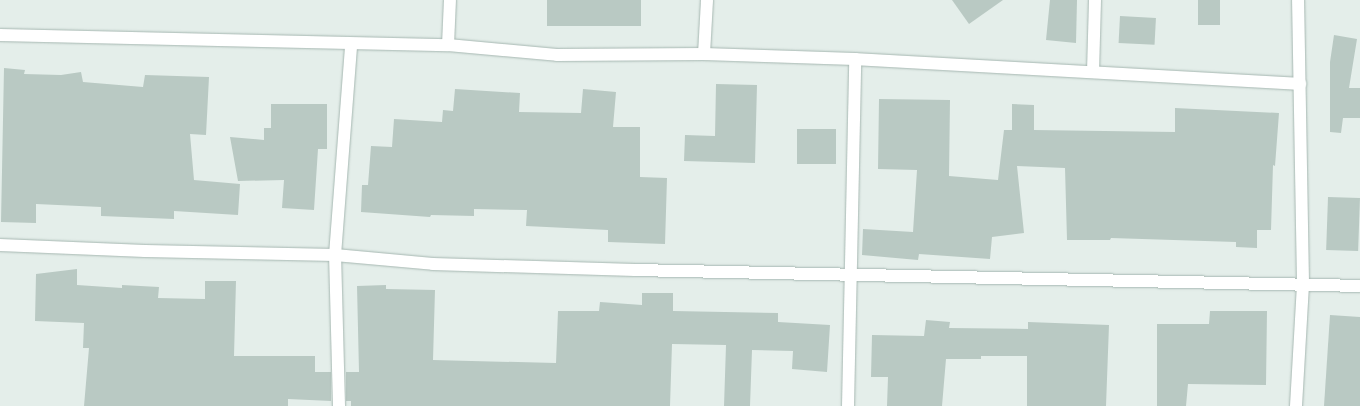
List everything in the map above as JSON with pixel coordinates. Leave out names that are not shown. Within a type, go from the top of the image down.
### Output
[{"type":"street","points":[[448,45],[450,0]]},
{"type":"street","points":[[704,54],[707,0]]},
{"type":"street","points":[[1093,72],[1095,0]]},
{"type":"street","points":[[1296,406],[1303,283],[1298,0]]},
{"type":"street","points":[[0,35],[351,45],[448,45],[557,55],[704,54],[855,59],[1300,84]]},
{"type":"street","points":[[339,406],[335,255],[351,45]]},
{"type":"street","points":[[848,406],[855,59]]},
{"type":"street","points":[[0,245],[145,251],[335,255],[433,264],[851,275],[1303,283],[1360,286]]},
{"type":"building","points":[[547,0],[641,0],[641,26],[547,26]]},
{"type":"building","points":[[952,0],[1003,0],[969,24]]},
{"type":"building","points":[[1050,0],[1077,0],[1076,43],[1046,40]]},
{"type":"building","points":[[1198,0],[1220,0],[1220,25],[1198,25]]},
{"type":"building","points":[[1120,16],[1156,18],[1155,45],[1119,43]]},
{"type":"building","points":[[1334,35],[1357,39],[1349,88],[1360,88],[1360,118],[1343,118],[1341,133],[1330,132],[1330,62]]},
{"type":"building","points":[[4,68],[25,70],[24,74],[61,75],[81,72],[83,82],[143,87],[145,75],[209,77],[206,135],[190,134],[194,180],[240,184],[238,215],[174,211],[174,219],[101,216],[101,207],[36,204],[36,223],[1,222]]},
{"type":"building","points":[[716,84],[757,85],[755,163],[684,161],[685,135],[715,136]]},
{"type":"building","points":[[455,89],[520,93],[519,112],[581,113],[583,89],[616,92],[613,127],[640,127],[640,177],[667,178],[665,244],[608,242],[608,230],[526,226],[527,210],[474,209],[474,216],[431,215],[430,217],[361,212],[362,185],[368,185],[371,146],[392,147],[394,119],[442,122],[443,110],[453,111]]},
{"type":"building","points":[[879,99],[950,100],[949,176],[998,180],[1004,130],[1012,130],[1012,104],[1034,105],[1034,130],[1175,132],[1175,108],[1279,113],[1275,166],[1273,165],[1271,230],[1257,230],[1257,248],[1236,247],[1236,242],[1111,238],[1110,240],[1067,240],[1065,168],[1017,166],[1024,233],[992,237],[990,259],[919,254],[918,260],[862,255],[863,229],[913,232],[917,170],[878,169]]},
{"type":"building","points":[[271,104],[327,104],[327,149],[318,149],[314,210],[282,208],[284,180],[238,181],[230,137],[264,140],[264,128],[271,128]]},
{"type":"building","points":[[797,129],[836,129],[836,164],[797,164]]},
{"type":"building","points":[[1328,197],[1360,198],[1358,251],[1326,250]]},
{"type":"building","points":[[77,269],[77,285],[122,288],[122,285],[159,287],[158,298],[205,299],[205,281],[236,281],[234,356],[315,356],[315,372],[331,372],[331,401],[288,399],[288,406],[84,406],[89,348],[83,348],[84,323],[35,321],[36,274]]},
{"type":"building","points":[[386,285],[386,289],[435,290],[433,360],[556,363],[558,311],[599,311],[600,302],[642,305],[642,293],[673,293],[673,311],[778,313],[778,322],[830,325],[827,372],[792,369],[793,351],[752,350],[750,406],[724,406],[726,345],[672,344],[670,406],[351,406],[351,401],[346,401],[346,372],[359,372],[357,286]]},
{"type":"building","points":[[1210,311],[1267,311],[1266,385],[1188,384],[1186,406],[1157,406],[1157,324],[1209,324]]},
{"type":"building","points":[[1330,315],[1360,317],[1360,406],[1324,406]]},
{"type":"building","points":[[926,320],[950,322],[949,328],[1028,329],[1028,322],[1109,325],[1106,406],[1027,406],[1027,356],[981,356],[981,359],[946,359],[942,406],[887,406],[888,377],[871,377],[872,335],[924,336]]}]
